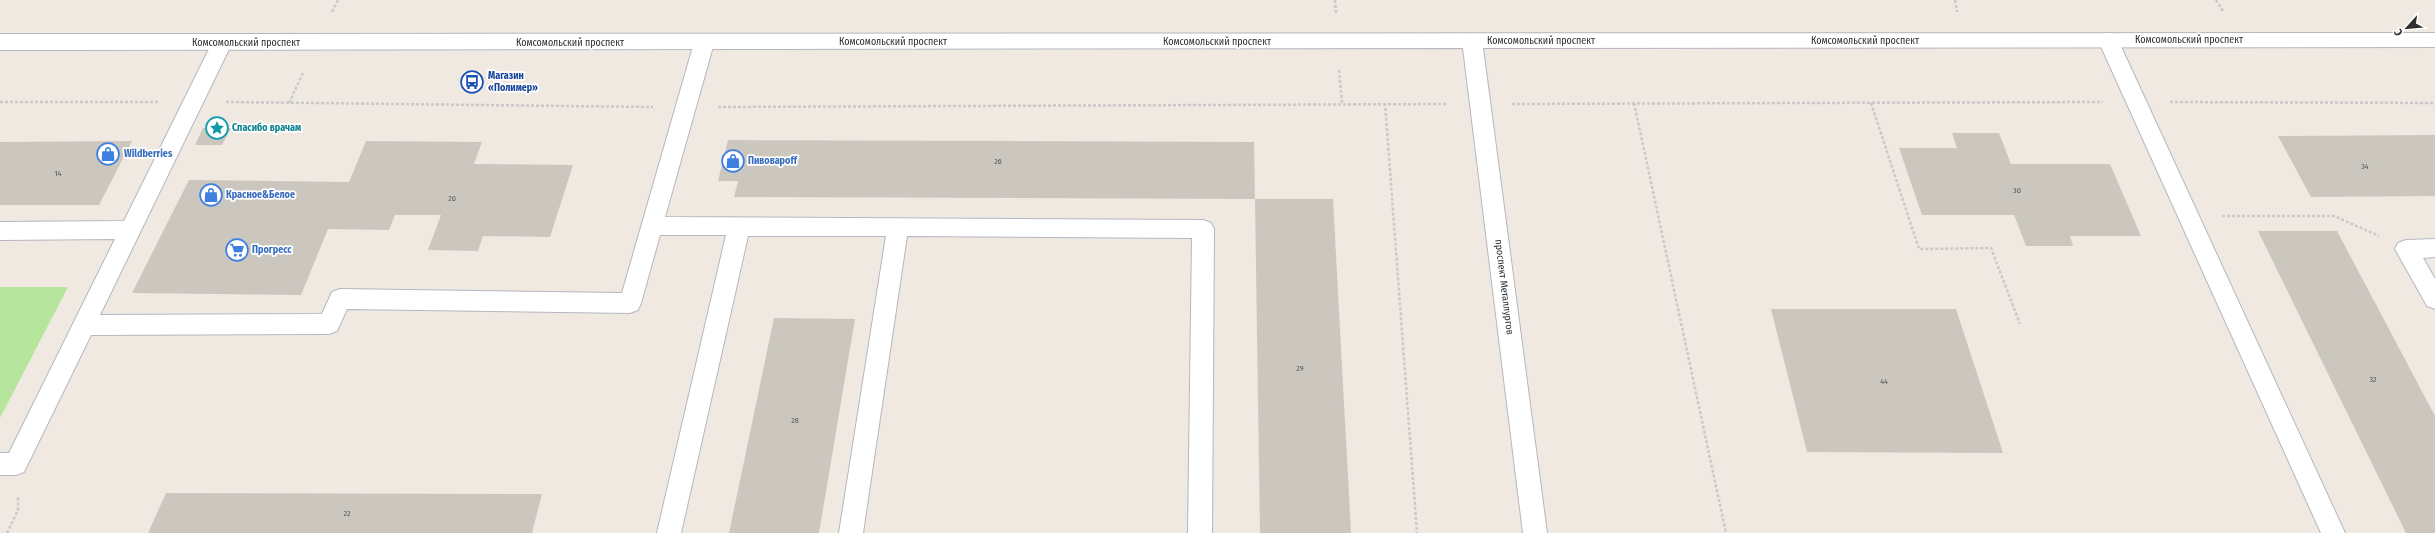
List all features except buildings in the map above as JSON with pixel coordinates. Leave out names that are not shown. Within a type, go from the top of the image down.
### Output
[{"type":"street","points":[[2108,40],[2333,533]]},
{"type":"street","name":"Комсомольский проспект","points":[[0,42],[704,43],[2435,40]]},
{"type":"street","name":"проспект Металлургов","points":[[1472,42],[1535,533]]},
{"type":"street","points":[[8,464],[85,325],[222,43]]},
{"type":"street","points":[[85,325],[329,324],[340,299],[630,302],[704,43]]},
{"type":"street","points":[[652,226],[1203,229],[1200,533]]},
{"type":"street","points":[[669,533],[739,226]]},
{"type":"street","points":[[851,533],[898,228]]},
{"type":"street","points":[[0,231],[131,230]]},
{"type":"street","points":[[2435,248],[2406,249],[2435,298]]},
{"type":"path","points":[[330,16],[338,0]]},
{"type":"path","points":[[1335,0],[1336,17]]},
{"type":"path","points":[[1339,65],[1342,103]]},
{"type":"path","points":[[289,103],[303,73]]},
{"type":"path","points":[[0,102],[194,102],[686,107],[1342,103],[2435,102]]},
{"type":"path","points":[[1385,103],[1418,533]]},
{"type":"path","points":[[1634,103],[1726,533]]},
{"type":"path","points":[[1871,103],[1919,249],[1991,248],[2020,324]]},
{"type":"path","points":[[2188,216],[2334,216],[2406,249]]},
{"type":"path","points":[[6,533],[18,510],[8,464]]},
{"type":"green space","points":[[0,287],[68,287],[0,418]]},
{"type":"place","name":"Магазин «Полимер»","points":[[472,82]]},
{"type":"place","name":"Спасибо врачам","points":[[217,128]]},
{"type":"place","name":"Wildberries","points":[[108,154]]},
{"type":"place","name":"Пивовароff","points":[[733,161]]},
{"type":"place","name":"Красное&Белое","points":[[211,195]]},
{"type":"place","name":"Прогресс","points":[[237,250]]}]
